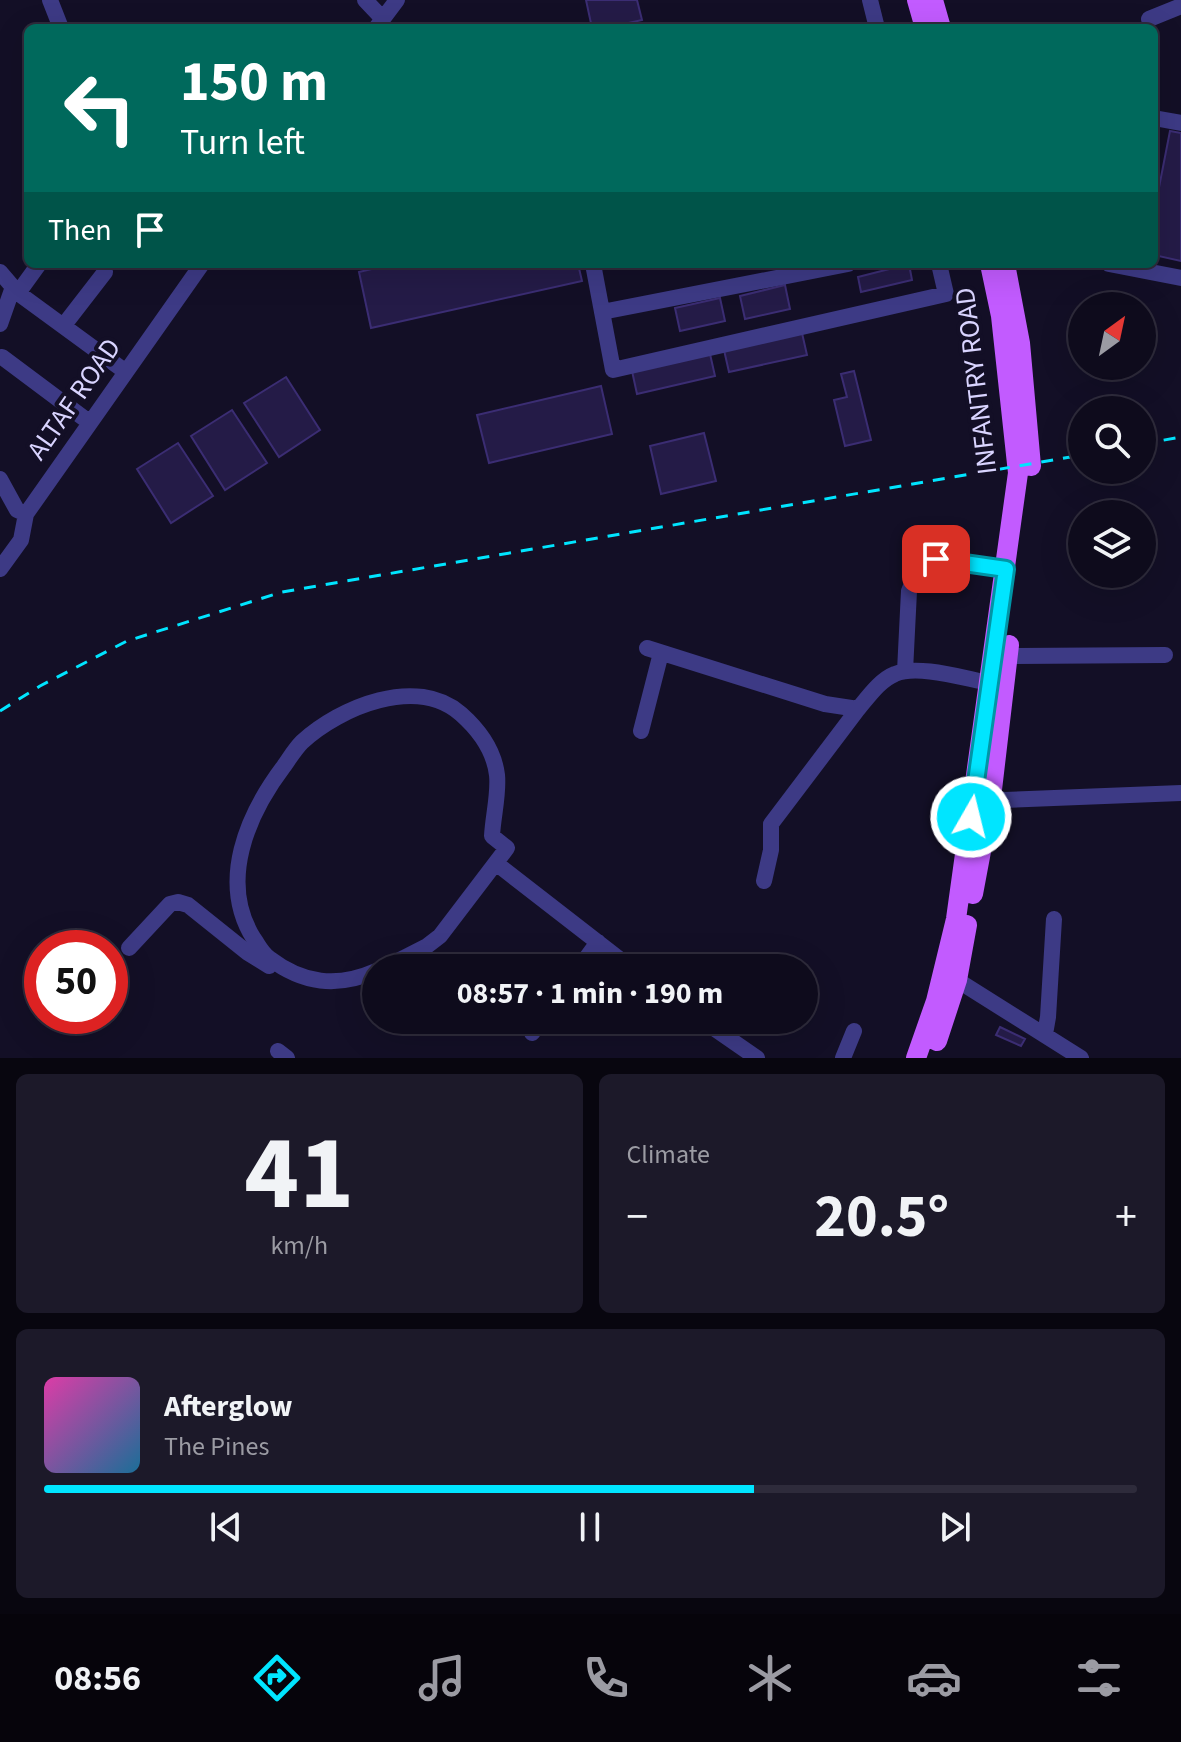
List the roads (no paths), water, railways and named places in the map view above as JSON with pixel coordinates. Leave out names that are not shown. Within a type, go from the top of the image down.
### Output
[{"type":"main road","points":[[917,0],[924,24]]},
{"type":"main road","points":[[933,0],[940,24]]},
{"type":"main road","name":"INFANTRY ROAD","points":[[931,1058],[957,980],[991,798],[1006,569],[1018,466],[1001,316],[991,268]]},
{"type":"main road","name":"INFANTRY ROAD","points":[[916,1058],[936,1001],[956,919],[990,683],[1001,656],[1031,471],[1020,343],[1006,268]]},
{"type":"street","points":[[50,0],[59,24]]},
{"type":"street","points":[[365,0],[380,24],[397,0]]},
{"type":"street","points":[[870,0],[876,24]]},
{"type":"street","points":[[1149,19],[1181,6]]},
{"type":"street","points":[[1158,119],[1181,123]]},
{"type":"street","points":[[0,324],[16,290],[35,268]]},
{"type":"street","name":"ALTAF ROAD","points":[[0,569],[21,540],[26,514],[199,268]]},
{"type":"street","points":[[594,268],[613,370],[946,294],[940,268]]},
{"type":"street","points":[[602,312],[828,268]]},
{"type":"street","points":[[1130,268],[1181,278]]},
{"type":"street","points":[[0,272],[16,290],[126,372]]},
{"type":"street","points":[[64,325],[105,272]]},
{"type":"street","points":[[2,357],[89,422]]},
{"type":"street","points":[[0,479],[17,510],[26,514]]},
{"type":"street","points":[[905,671],[909,591],[921,562],[936,559],[1006,569]]},
{"type":"street","points":[[641,731],[654,651],[825,704],[858,709]]},
{"type":"street","points":[[1001,656],[1165,655]]},
{"type":"street","points":[[764,881],[771,850],[771,824],[858,709],[887,678],[905,671],[990,683]]},
{"type":"street","points":[[362,976],[345,982],[324,983],[292,973],[264,954],[246,925],[237,894],[242,849],[247,826],[271,783],[301,743],[342,715],[400,695],[437,700],[453,707],[478,729],[497,777],[492,836],[507,848],[440,936],[411,954]]},
{"type":"street","points":[[991,798],[1181,793]]},
{"type":"street","points":[[497,864],[613,954]]},
{"type":"street","points":[[129,948],[170,904],[178,902],[188,905],[248,953],[285,973],[292,973]]},
{"type":"street","points":[[1045,1034],[1054,919]]},
{"type":"street","points":[[589,954],[598,942]]},
{"type":"street","points":[[957,980],[1081,1058]]},
{"type":"street","points":[[843,1058],[854,1031]]},
{"type":"street","points":[[722,1034],[757,1058]]},
{"type":"railway","points":[[1156,441],[1181,437]]},
{"type":"railway","points":[[0,711],[40,686],[127,641],[282,592],[1068,457]]}]
